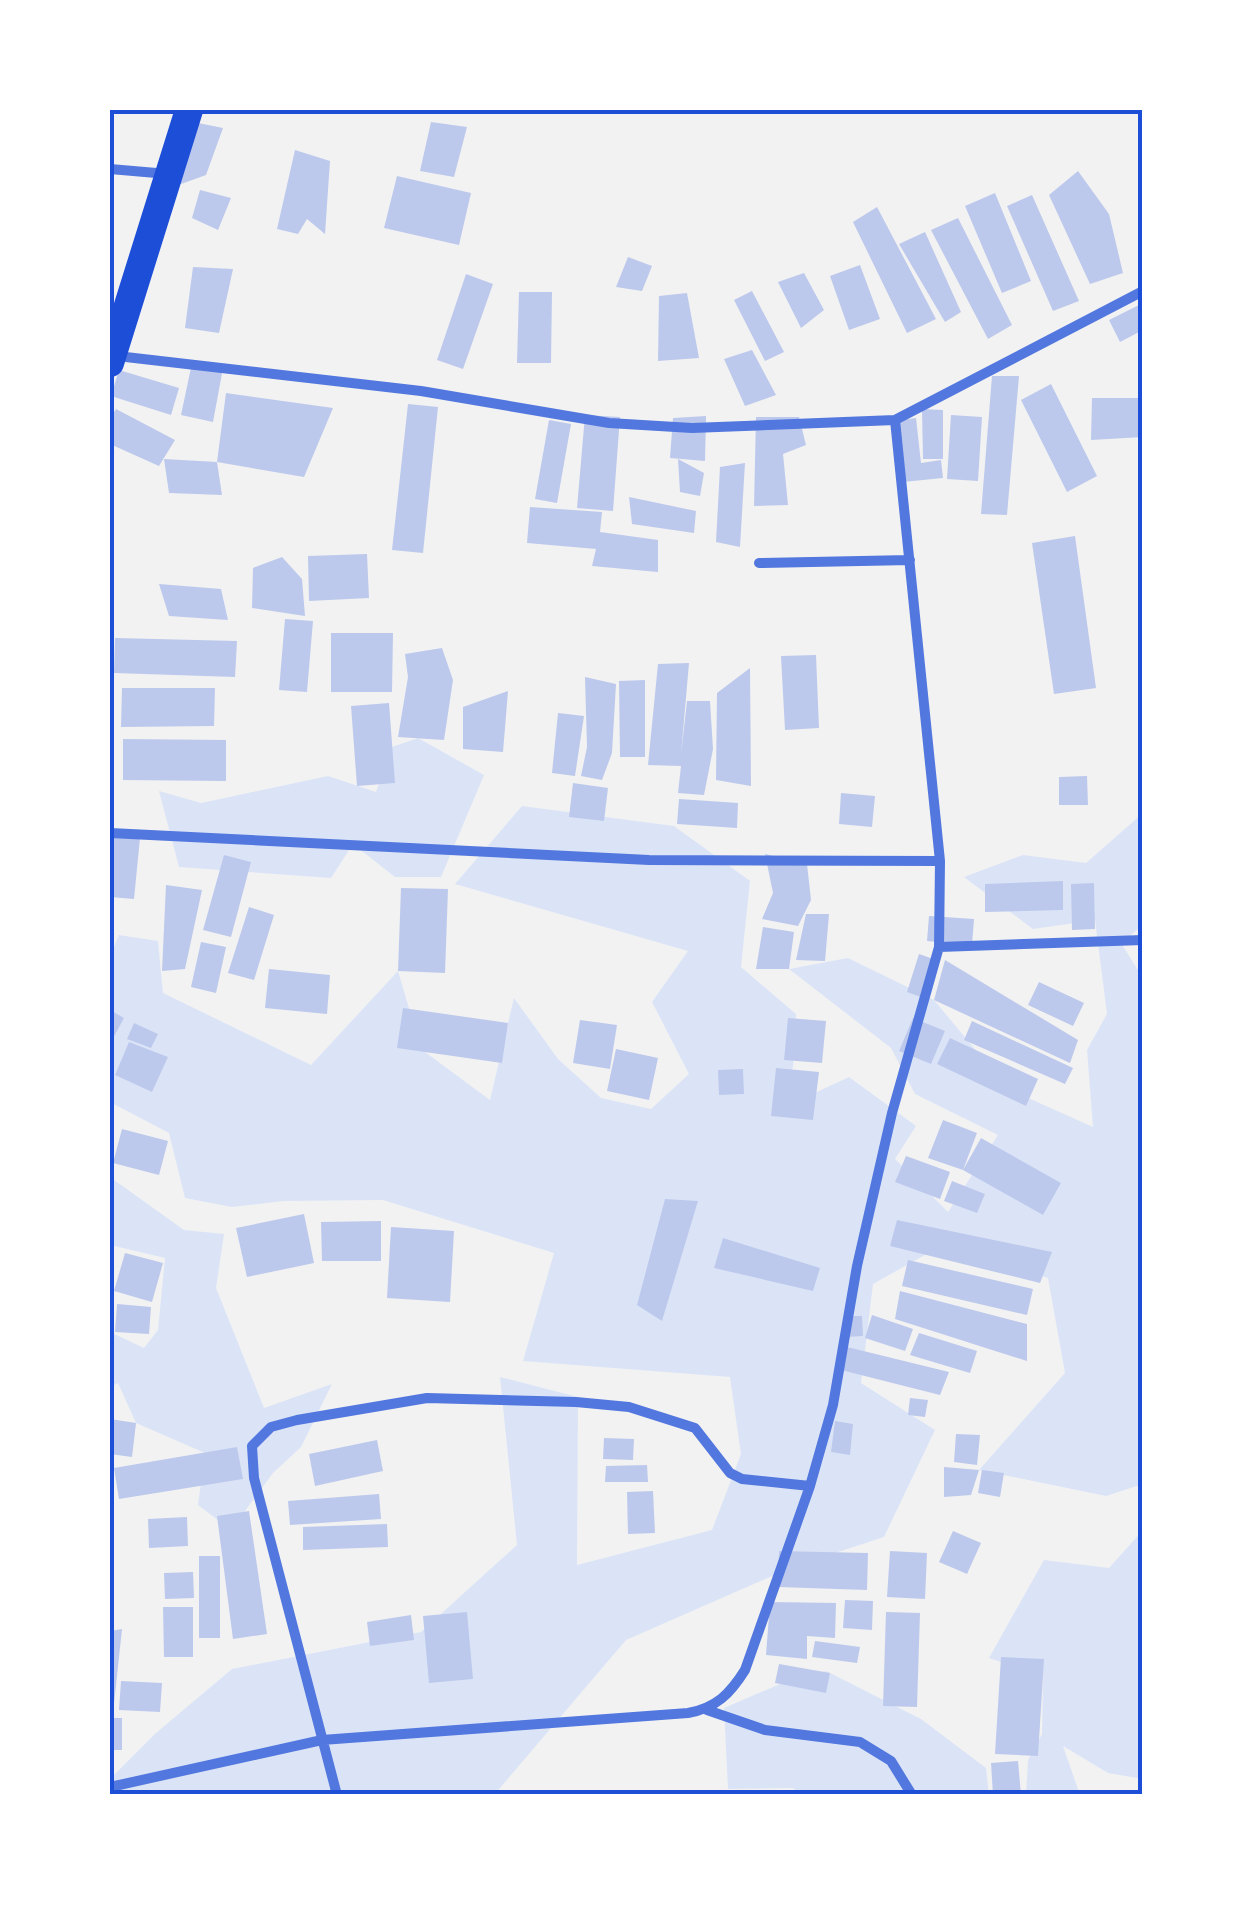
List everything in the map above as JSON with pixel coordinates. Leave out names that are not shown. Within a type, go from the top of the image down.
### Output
[{"type":"highway","points":[[111,360],[189,110]]},
{"type":"street","points":[[110,168],[168,174]]},
{"type":"street","points":[[111,360],[421,390],[609,423],[692,428],[896,420],[1143,291]]},
{"type":"street","points":[[707,1710],[732,1691],[745,1670],[810,1486],[832,1405],[892,1113],[938,947],[940,862],[896,420]]},
{"type":"street","points":[[759,563],[910,560]]},
{"type":"street","points":[[110,833],[648,860],[940,862]]},
{"type":"street","points":[[938,947],[1143,940]]},
{"type":"street","points":[[336,1795],[254,1478],[252,1446],[271,1427],[427,1398],[576,1402],[629,1408],[695,1428],[730,1473],[742,1479],[810,1486]]},
{"type":"street","points":[[110,1786],[322,1740],[707,1710],[765,1730],[860,1742],[891,1761],[912,1795]]},
{"type":"shaded area","points":[[418,738],[484,775],[441,877],[395,877],[353,844],[331,878],[179,867],[159,791],[201,803],[328,776],[376,792],[392,747]]},
{"type":"shaded area","points":[[522,806],[674,826],[750,881],[741,967],[796,1014],[793,1067],[772,1113],[849,1077],[916,1126],[895,1159],[948,1212],[998,1135],[915,1094],[891,1048],[789,969],[848,958],[934,1000],[1008,1089],[1093,1127],[1087,1050],[1107,1014],[1095,920],[1033,929],[964,877],[1023,855],[1086,863],[1143,813],[1143,925],[1121,943],[1143,978],[1143,1203],[1138,1203],[1143,1223],[1143,1484],[1106,1496],[979,1470],[1065,1373],[1048,1278],[941,1246],[873,1284],[861,1383],[935,1430],[884,1537],[795,1566],[626,1640],[494,1795],[110,1795],[110,1779],[156,1733],[232,1669],[421,1632],[517,1545],[500,1377],[578,1397],[577,1565],[712,1530],[741,1454],[730,1377],[523,1361],[554,1253],[383,1200],[283,1201],[232,1207],[185,1198],[169,1133],[110,1102],[110,956],[119,935],[158,941],[163,993],[311,1065],[398,971],[421,1049],[490,1100],[514,998],[558,1059],[601,1098],[651,1109],[689,1074],[652,1002],[688,951],[455,884]]},
{"type":"shaded area","points":[[110,1177],[184,1230],[224,1234],[216,1288],[264,1408],[332,1384],[301,1447],[273,1473],[231,1530],[198,1505],[205,1453],[136,1423],[118,1383],[110,1387],[110,1332],[144,1348],[158,1330],[165,1258],[110,1245]]},
{"type":"shaded area","points":[[1143,1530],[1143,1779],[1108,1773],[1063,1746],[1080,1795],[1026,1795],[1028,1760],[1042,1734],[1043,1676],[989,1658],[1044,1560],[1109,1568]]},
{"type":"shaded area","points":[[826,1671],[921,1719],[986,1768],[989,1795],[803,1795],[793,1788],[728,1789],[724,1708],[794,1678]]},
{"type":"building","points":[[193,122],[223,128],[206,175],[170,188]]},
{"type":"building","points":[[431,122],[467,127],[454,177],[420,171]]},
{"type":"building","points":[[295,150],[330,161],[325,234],[307,219],[298,234],[277,229]]},
{"type":"building","points":[[1078,171],[1109,214],[1123,273],[1090,284],[1049,195]]},
{"type":"building","points":[[397,176],[471,193],[459,245],[384,228]]},
{"type":"building","points":[[200,190],[231,198],[218,230],[192,218]]},
{"type":"building","points":[[995,193],[1031,281],[1002,293],[965,206]]},
{"type":"building","points":[[1032,195],[1079,301],[1053,311],[1007,206]]},
{"type":"building","points":[[877,207],[936,319],[907,333],[853,222]]},
{"type":"building","points":[[958,218],[1012,325],[988,339],[931,230]]},
{"type":"building","points":[[925,232],[961,312],[945,322],[899,244]]},
{"type":"building","points":[[628,257],[652,266],[642,291],[616,287]]},
{"type":"building","points":[[860,265],[880,319],[849,330],[830,276]]},
{"type":"building","points":[[193,267],[233,269],[219,333],[185,328]]},
{"type":"building","points":[[804,273],[824,310],[801,328],[778,282]]},
{"type":"building","points":[[466,274],[493,284],[463,369],[437,360]]},
{"type":"building","points":[[752,291],[784,352],[765,361],[734,300]]},
{"type":"building","points":[[519,292],[552,292],[551,363],[517,363]]},
{"type":"building","points":[[687,293],[699,358],[658,361],[659,296]]},
{"type":"building","points":[[1143,303],[1143,330],[1120,342],[1109,320]]},
{"type":"building","points":[[752,350],[776,395],[745,406],[724,359]]},
{"type":"building","points":[[192,363],[223,368],[213,422],[181,415]]},
{"type":"building","points":[[119,370],[179,388],[171,415],[111,396]]},
{"type":"building","points":[[992,376],[1019,376],[1007,515],[981,514]]},
{"type":"building","points":[[1051,384],[1097,476],[1067,492],[1021,400]]},
{"type":"building","points":[[226,393],[333,408],[304,477],[217,462]]},
{"type":"building","points":[[1092,398],[1140,398],[1143,437],[1091,440]]},
{"type":"building","points":[[408,404],[438,407],[423,553],[392,550]]},
{"type":"building","points":[[116,409],[175,440],[159,466],[110,444],[110,419]]},
{"type":"building","points":[[922,409],[943,410],[943,459],[923,459]]},
{"type":"building","points":[[585,415],[620,417],[613,511],[577,508]]},
{"type":"building","points":[[951,415],[982,417],[978,481],[947,479]]},
{"type":"building","points":[[706,416],[705,461],[670,458],[673,418]]},
{"type":"building","points":[[756,417],[799,417],[806,445],[783,454],[788,505],[754,506]]},
{"type":"building","points":[[916,418],[921,463],[941,460],[943,478],[903,482],[895,421]]},
{"type":"building","points":[[549,420],[571,424],[557,503],[535,499]]},
{"type":"building","points":[[164,459],[217,462],[222,495],[169,493]]},
{"type":"building","points":[[678,459],[704,473],[700,496],[680,492]]},
{"type":"building","points":[[745,463],[740,547],[716,542],[720,467]]},
{"type":"building","points":[[629,497],[696,511],[694,533],[632,524]]},
{"type":"building","points":[[530,507],[602,512],[600,532],[658,540],[658,572],[592,566],[596,549],[527,543]]},
{"type":"building","points":[[1075,536],[1096,688],[1054,694],[1032,543]]},
{"type":"building","points":[[367,554],[369,598],[309,601],[308,556]]},
{"type":"building","points":[[282,557],[302,579],[305,616],[252,608],[253,568]]},
{"type":"building","points":[[159,584],[221,589],[228,620],[169,616]]},
{"type":"building","points":[[285,619],[313,621],[307,692],[279,690]]},
{"type":"building","points":[[331,633],[393,633],[392,692],[331,692]]},
{"type":"building","points":[[115,638],[237,641],[235,677],[114,673]]},
{"type":"building","points":[[442,648],[453,680],[444,740],[398,737],[408,677],[405,654]]},
{"type":"building","points":[[816,655],[819,728],[785,730],[781,656]]},
{"type":"building","points":[[689,663],[681,755],[687,701],[710,701],[713,749],[704,795],[678,793],[681,766],[648,765],[658,664]]},
{"type":"building","points":[[750,668],[751,786],[716,780],[717,693]]},
{"type":"building","points":[[585,677],[616,684],[612,753],[602,780],[581,776],[587,747]]},
{"type":"building","points":[[645,680],[645,757],[620,757],[619,681]]},
{"type":"building","points":[[122,688],[215,688],[214,726],[121,727]]},
{"type":"building","points":[[508,691],[503,752],[463,749],[463,707]]},
{"type":"building","points":[[389,703],[395,783],[357,786],[351,706]]},
{"type":"building","points":[[558,713],[584,716],[575,776],[552,773]]},
{"type":"building","points":[[123,739],[226,740],[226,781],[123,780]]},
{"type":"building","points":[[1087,776],[1088,805],[1059,805],[1059,777]]},
{"type":"building","points":[[573,783],[608,788],[604,821],[569,817]]},
{"type":"building","points":[[841,793],[875,796],[872,827],[839,824]]},
{"type":"building","points":[[679,799],[738,803],[737,828],[677,824]]},
{"type":"building","points":[[110,836],[140,838],[134,899],[110,897]]},
{"type":"building","points":[[765,854],[807,864],[811,900],[798,926],[762,919],[773,893]]},
{"type":"building","points":[[224,855],[251,862],[231,937],[203,930]]},
{"type":"building","points":[[1063,881],[1063,910],[985,912],[985,884]]},
{"type":"building","points":[[1094,883],[1095,929],[1072,930],[1071,884]]},
{"type":"building","points":[[166,885],[202,890],[185,969],[162,971]]},
{"type":"building","points":[[401,888],[448,889],[445,973],[398,971]]},
{"type":"building","points":[[249,907],[274,915],[254,980],[228,973]]},
{"type":"building","points":[[806,914],[829,914],[825,961],[796,960]]},
{"type":"building","points":[[929,916],[974,919],[972,945],[927,941]]},
{"type":"building","points":[[763,927],[794,932],[789,969],[756,969]]},
{"type":"building","points":[[201,942],[226,947],[216,993],[191,987]]},
{"type":"building","points":[[919,954],[939,961],[926,999],[907,992]]},
{"type":"building","points":[[945,960],[1078,1040],[1070,1063],[934,1000]]},
{"type":"building","points":[[269,969],[330,975],[327,1014],[265,1008]]},
{"type":"building","points":[[1039,982],[1084,1003],[1073,1026],[1028,1005]]},
{"type":"building","points":[[403,1008],[508,1023],[502,1063],[397,1048]]},
{"type":"building","points":[[110,1010],[124,1018],[110,1044]]},
{"type":"building","points":[[788,1018],[826,1021],[822,1063],[784,1060]]},
{"type":"building","points":[[913,1018],[945,1031],[931,1064],[899,1051]]},
{"type":"building","points":[[580,1020],[617,1025],[610,1069],[573,1063]]},
{"type":"building","points":[[972,1021],[1073,1068],[1065,1084],[964,1040]]},
{"type":"building","points":[[134,1023],[158,1034],[151,1048],[127,1039]]},
{"type":"building","points":[[950,1038],[1038,1079],[1026,1106],[937,1064]]},
{"type":"building","points":[[129,1042],[168,1057],[152,1092],[115,1075]]},
{"type":"building","points":[[616,1049],[658,1058],[649,1100],[607,1091]]},
{"type":"building","points":[[776,1068],[819,1072],[813,1120],[771,1116]]},
{"type":"building","points":[[743,1069],[744,1094],[719,1095],[718,1070]]},
{"type":"building","points":[[943,1120],[977,1133],[963,1170],[928,1158]]},
{"type":"building","points":[[122,1129],[168,1141],[159,1175],[113,1163]]},
{"type":"building","points":[[981,1138],[1061,1183],[1043,1215],[963,1170]]},
{"type":"building","points":[[906,1156],[950,1172],[940,1199],[895,1182]]},
{"type":"building","points":[[952,1181],[985,1194],[977,1213],[944,1201]]},
{"type":"building","points":[[665,1199],[698,1201],[662,1321],[637,1305]]},
{"type":"building","points":[[304,1214],[314,1263],[247,1277],[236,1228]]},
{"type":"building","points":[[897,1220],[1052,1252],[1040,1283],[890,1246]]},
{"type":"building","points":[[381,1221],[381,1261],[322,1261],[321,1222]]},
{"type":"building","points":[[391,1227],[454,1231],[450,1302],[387,1298]]},
{"type":"building","points":[[723,1238],[820,1268],[813,1291],[714,1268]]},
{"type":"building","points":[[125,1253],[163,1263],[152,1302],[114,1291]]},
{"type":"building","points":[[908,1260],[1033,1289],[1027,1315],[902,1286]]},
{"type":"building","points":[[900,1291],[1027,1324],[1027,1361],[895,1319]]},
{"type":"building","points":[[117,1304],[151,1307],[149,1334],[115,1332]]},
{"type":"building","points":[[872,1315],[913,1329],[905,1351],[865,1338]]},
{"type":"building","points":[[846,1316],[862,1316],[863,1336],[847,1337]]},
{"type":"building","points":[[919,1333],[977,1351],[970,1373],[910,1355]]},
{"type":"building","points":[[843,1346],[949,1372],[940,1395],[837,1369]]},
{"type":"building","points":[[910,1398],[928,1400],[925,1417],[908,1415]]},
{"type":"building","points":[[110,1419],[136,1423],[132,1457],[110,1454]]},
{"type":"building","points":[[835,1421],[853,1424],[850,1455],[831,1452]]},
{"type":"building","points":[[956,1434],[980,1435],[977,1465],[954,1462]]},
{"type":"building","points":[[604,1438],[634,1439],[633,1460],[603,1459]]},
{"type":"building","points":[[377,1440],[383,1471],[315,1486],[309,1454]]},
{"type":"building","points":[[237,1447],[243,1479],[119,1499],[114,1468]]},
{"type":"building","points":[[647,1465],[648,1482],[605,1482],[606,1466]]},
{"type":"building","points":[[944,1467],[979,1470],[971,1495],[944,1497]]},
{"type":"building","points":[[982,1470],[1004,1473],[1000,1497],[978,1493]]},
{"type":"building","points":[[653,1491],[655,1533],[628,1534],[627,1492]]},
{"type":"building","points":[[379,1494],[381,1519],[290,1525],[288,1501]]},
{"type":"building","points":[[249,1511],[267,1634],[233,1639],[217,1516]]},
{"type":"building","points":[[187,1517],[188,1546],[149,1548],[148,1519]]},
{"type":"building","points":[[387,1524],[388,1547],[303,1550],[303,1527]]},
{"type":"building","points":[[953,1531],[981,1543],[967,1574],[939,1562]]},
{"type":"building","points":[[779,1551],[868,1553],[867,1590],[778,1587]]},
{"type":"building","points":[[890,1551],[927,1553],[925,1599],[887,1597]]},
{"type":"building","points":[[199,1556],[220,1556],[220,1638],[199,1638]]},
{"type":"building","points":[[193,1572],[194,1598],[165,1599],[164,1573]]},
{"type":"building","points":[[845,1600],[873,1601],[872,1630],[843,1628]]},
{"type":"building","points":[[770,1602],[836,1603],[835,1638],[807,1636],[807,1659],[766,1655]]},
{"type":"building","points":[[163,1607],[193,1607],[193,1657],[164,1657]]},
{"type":"building","points":[[467,1612],[473,1679],[429,1683],[423,1616]]},
{"type":"building","points":[[886,1612],[920,1613],[917,1707],[883,1706]]},
{"type":"building","points":[[411,1615],[414,1640],[370,1646],[367,1622]]},
{"type":"building","points":[[122,1629],[113,1713],[110,1713],[110,1631]]},
{"type":"building","points":[[815,1641],[860,1647],[857,1663],[812,1657]]},
{"type":"building","points":[[1001,1657],[1044,1659],[1038,1756],[995,1754]]},
{"type":"building","points":[[779,1664],[830,1673],[826,1693],[775,1683]]},
{"type":"building","points":[[121,1681],[162,1683],[160,1712],[119,1710]]},
{"type":"building","points":[[110,1718],[122,1718],[122,1750],[110,1750]]},
{"type":"building","points":[[1018,1761],[1021,1795],[993,1795],[991,1763]]}]
